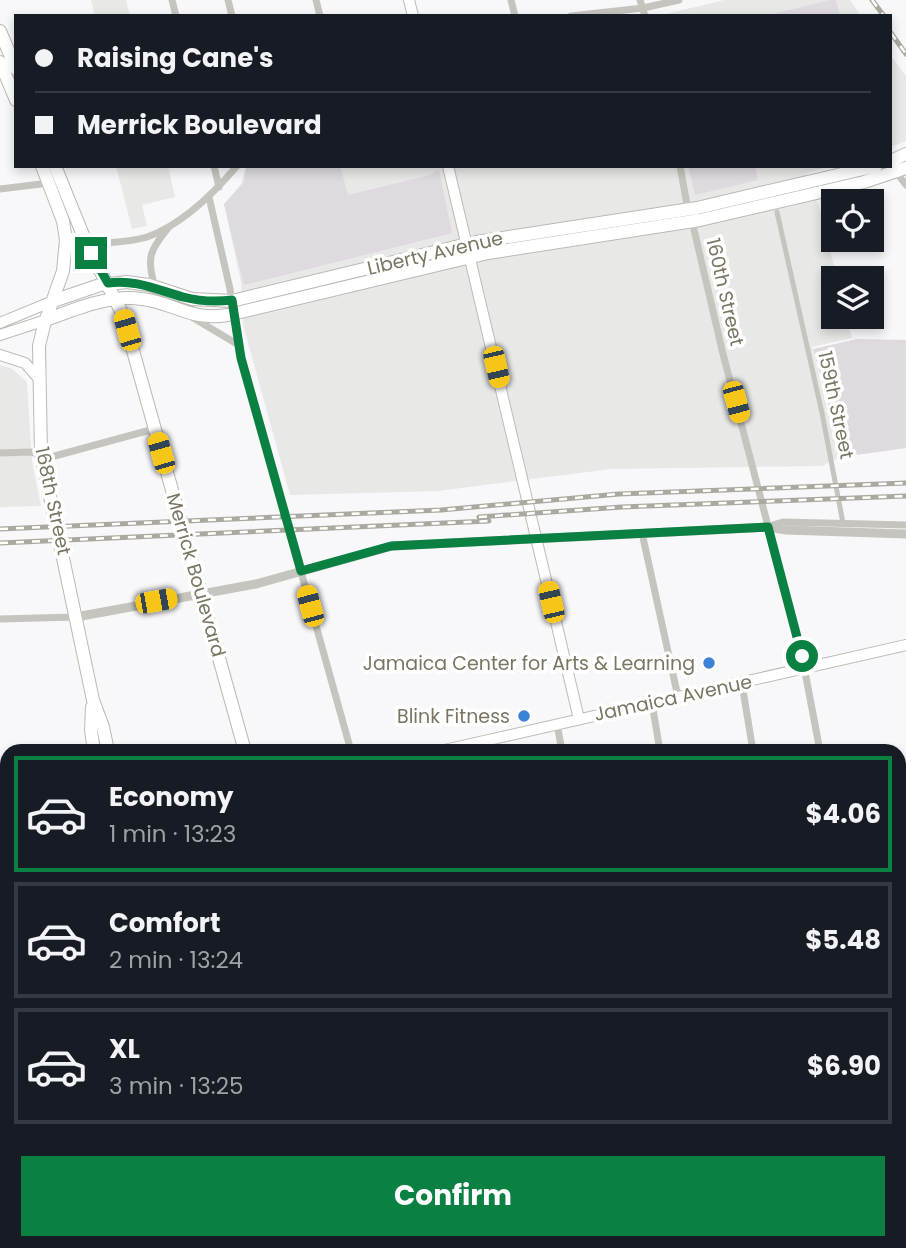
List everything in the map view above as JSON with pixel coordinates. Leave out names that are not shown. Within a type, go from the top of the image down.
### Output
[{"type":"main road","points":[[0,31],[14,92]]},
{"type":"main road","points":[[0,62],[9,73]]},
{"type":"main road","name":"Liberty Avenue","points":[[896,166],[906,154]]},
{"type":"main road","points":[[43,168],[63,221],[66,240],[63,271],[53,301]]},
{"type":"main road","name":"Merrick Boulevard","points":[[56,168],[87,245],[116,299],[243,744]]},
{"type":"main road","points":[[448,168],[579,719]]},
{"type":"main road","name":"Liberty Avenue","points":[[690,215],[868,168]]},
{"type":"main road","name":"Liberty Avenue","points":[[0,335],[116,299],[143,299],[182,312],[209,316],[233,307],[468,251],[507,249],[846,186],[891,168]]},
{"type":"main road","name":"Liberty Avenue","points":[[0,323],[53,301],[108,283],[127,282],[156,287],[191,299],[233,307]]},
{"type":"main road","name":"168th Street","points":[[53,301],[39,346],[41,454],[93,700],[107,744]]},
{"type":"main road","points":[[0,355],[25,363],[39,379]]},
{"type":"main road","name":"Jamaica Avenue","points":[[470,744],[906,645]]},
{"type":"main road","name":"168th Street","points":[[93,700],[93,744]]},
{"type":"street","points":[[588,14],[643,8],[679,0]]},
{"type":"street","points":[[896,166],[906,185]]},
{"type":"street","points":[[214,168],[219,187]]},
{"type":"street","points":[[156,287],[150,269],[151,254],[156,243],[172,225],[209,197],[235,168]]},
{"type":"street","name":"160th Street","points":[[680,168],[805,669],[819,744]]},
{"type":"street","points":[[0,190],[49,183]]},
{"type":"street","points":[[209,197],[233,307],[237,344],[349,744]]},
{"type":"street","name":"159th Street","points":[[777,212],[822,413],[843,523]]},
{"type":"street","points":[[87,245],[142,239],[172,225]]},
{"type":"street","name":"Liberty Avenue","points":[[182,312],[237,344]]},
{"type":"street","points":[[0,453],[31,452],[51,457],[154,429]]},
{"type":"street","points":[[768,527],[783,522],[906,525]]},
{"type":"street","points":[[0,620],[76,617],[256,584],[391,546],[768,527],[906,534]]},
{"type":"street","points":[[642,533],[678,697]]},
{"type":"street","points":[[742,684],[751,744]]},
{"type":"street","points":[[652,703],[659,744]]},
{"type":"street","points":[[557,724],[561,744]]},
{"type":"shaded area","points":[[91,0],[126,0],[130,14],[94,14]]},
{"type":"shaded area","points":[[724,0],[850,0],[860,14],[666,14]]},
{"type":"shaded area","points":[[836,0],[840,14],[772,14]]},
{"type":"shaded area","points":[[892,57],[906,76],[906,141],[892,147]]},
{"type":"shaded area","points":[[117,168],[168,168],[175,197],[142,205],[147,226],[132,229]]},
{"type":"shaded area","points":[[245,168],[824,168],[806,174],[821,213],[821,252],[831,252],[834,266],[821,266],[821,329],[850,329],[852,338],[812,347],[839,458],[822,466],[611,469],[438,491],[290,495],[243,325],[241,282],[224,204],[241,184]]},
{"type":"shaded area","points":[[247,168],[341,168],[348,195],[430,175],[439,170],[452,233],[244,285],[224,204],[243,184]]},
{"type":"shaded area","points":[[688,168],[755,168],[758,180],[695,195]]},
{"type":"shaded area","points":[[857,339],[906,340],[906,448],[842,457],[813,349]]},
{"type":"shaded area","points":[[0,365],[11,368],[27,382],[32,461],[41,506],[0,507]]},
{"type":"railway","points":[[872,0],[882,14]]},
{"type":"railway","points":[[892,34],[906,54]]},
{"type":"railway","points":[[0,529],[441,510],[619,494],[906,483]]},
{"type":"railway","points":[[479,517],[622,507],[906,496]]},
{"type":"railway","points":[[0,543],[489,521]]},
{"type":"place","name":"Jamaica Center for Arts & Learning","points":[[709,663]]},
{"type":"place","name":"Blink Fitness","points":[[524,716]]},
{"type":"route","points":[[91,253],[108,283],[149,285],[186,298],[232,300],[241,358],[301,571],[391,546],[768,527],[802,656]]}]
